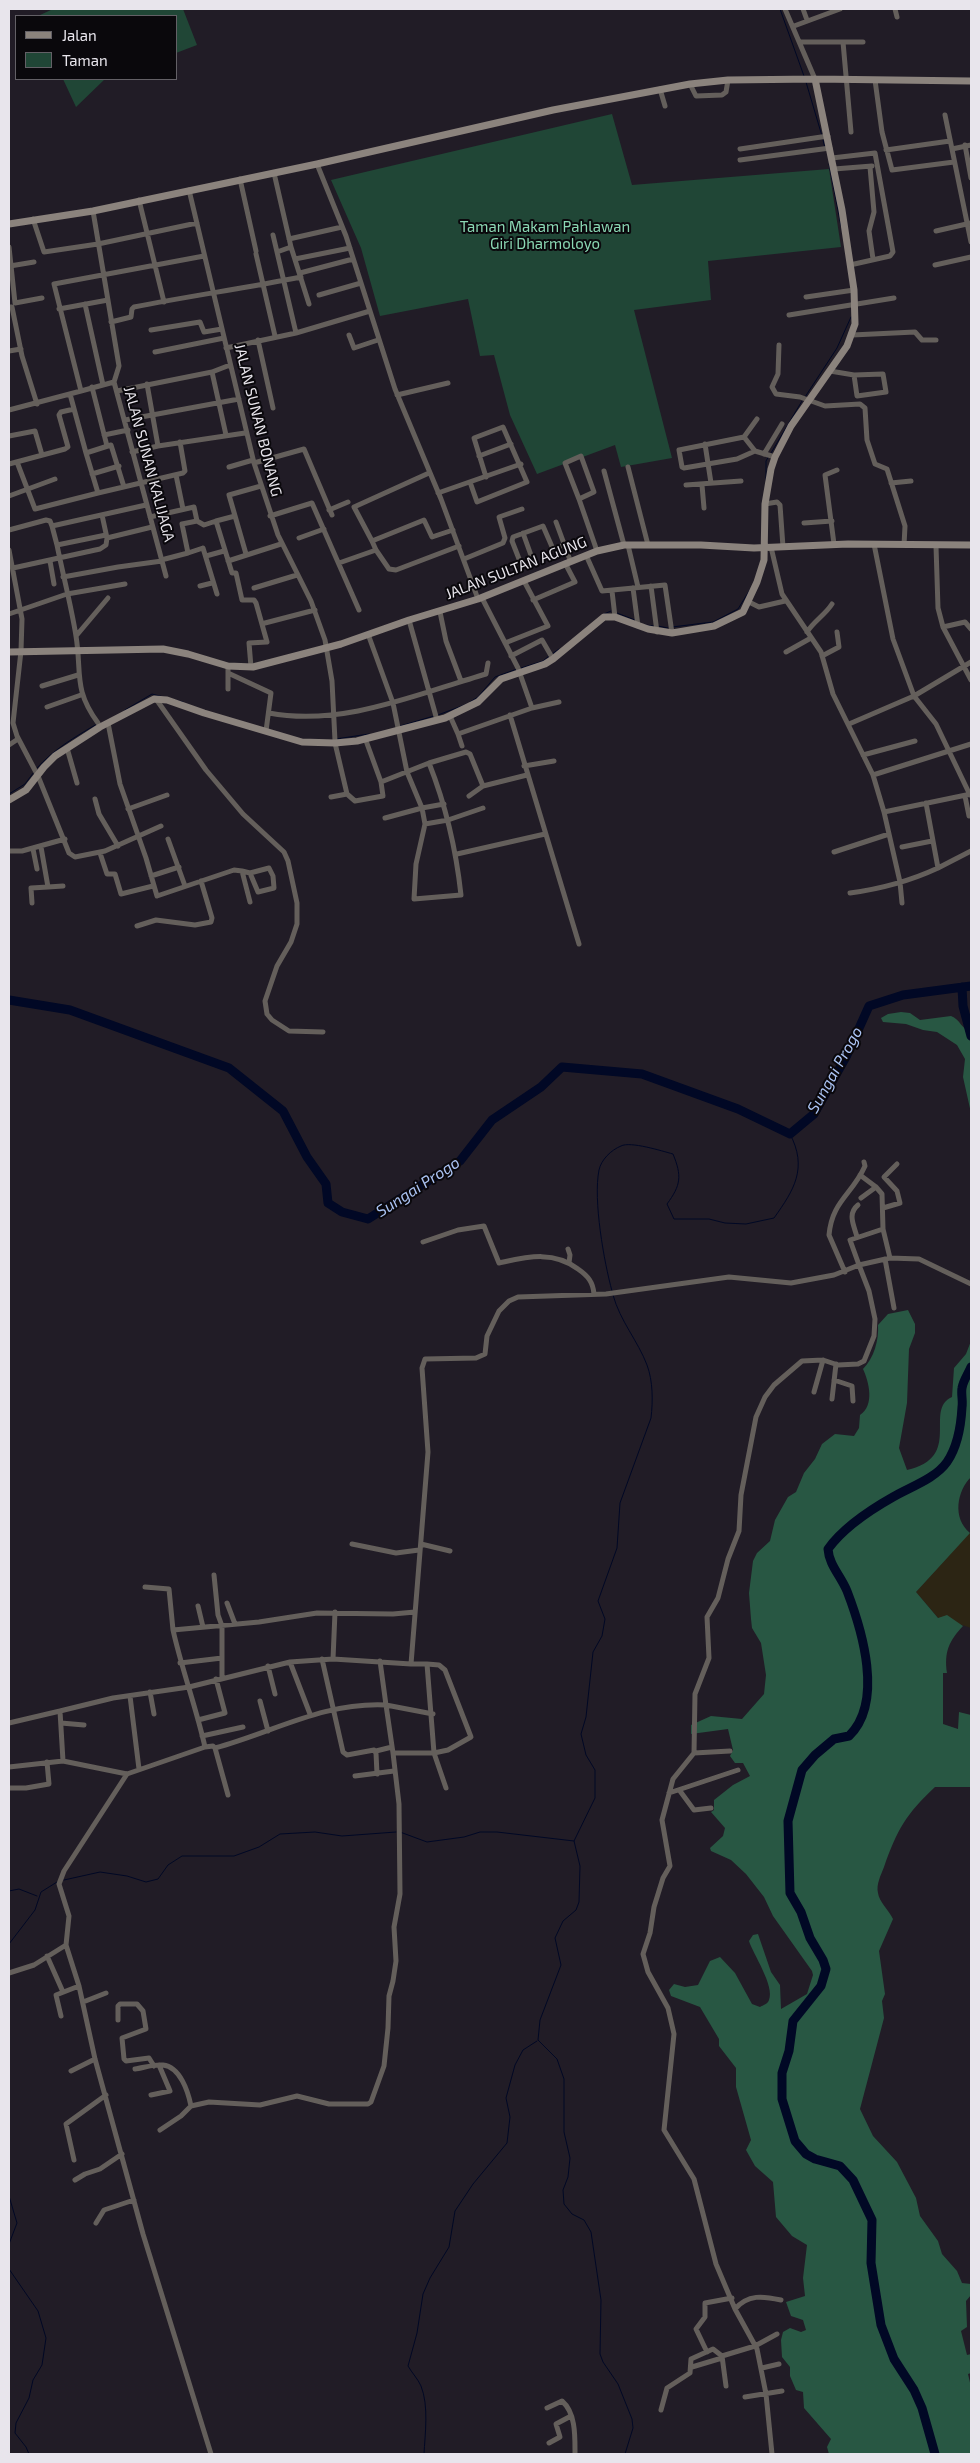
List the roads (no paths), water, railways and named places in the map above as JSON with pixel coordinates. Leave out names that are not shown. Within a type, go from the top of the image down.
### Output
[{"type":"main road","points":[[9,800],[22,794],[48,762],[67,748],[148,701],[167,700],[204,714],[302,742],[365,738],[436,717],[450,716],[478,702],[501,679],[519,670],[553,659],[601,618],[615,617],[657,632],[672,633],[720,624],[740,614],[749,602],[763,568],[762,548],[765,504],[771,469],[770,456],[807,399],[830,371],[852,335],[850,265],[832,158],[827,149],[811,79]]},
{"type":"main road","points":[[9,224],[93,211],[317,164],[546,112],[690,84],[728,80],[811,79],[971,81]]},
{"type":"main road","name":"JALAN SULTAN AGUNG","points":[[9,652],[163,649],[188,654],[228,670],[251,667],[327,648],[480,598],[597,550],[626,545],[701,545],[762,548],[834,544],[971,545]]},
{"type":"street","points":[[785,9],[801,42],[811,79]]},
{"type":"street","points":[[803,9],[808,20]]},
{"type":"street","points":[[794,26],[840,9]]},
{"type":"street","points":[[895,9],[897,17]]},
{"type":"street","points":[[801,42],[863,42]]},
{"type":"street","points":[[843,42],[851,132]]},
{"type":"street","points":[[690,84],[696,96],[722,95],[726,92],[728,80]]},
{"type":"street","points":[[875,80],[891,170],[894,172],[954,162]]},
{"type":"street","points":[[660,89],[665,106]]},
{"type":"street","points":[[945,115],[969,223],[971,242]]},
{"type":"street","points":[[740,149],[824,137]]},
{"type":"street","points":[[886,150],[950,141]]},
{"type":"street","points":[[952,149],[968,145],[971,178]]},
{"type":"street","points":[[740,160],[827,149]]},
{"type":"street","points":[[832,158],[875,153],[893,254],[850,265]]},
{"type":"street","points":[[317,164],[350,248],[397,395],[480,598],[519,670],[532,708]]},
{"type":"street","points":[[870,166],[874,212],[869,231],[873,260]]},
{"type":"street","points":[[834,169],[877,166]]},
{"type":"street","points":[[274,173],[291,247],[309,304]]},
{"type":"street","points":[[240,179],[262,286],[275,336]]},
{"type":"street","name":"JALAN SUNAN BONANG","points":[[190,190],[253,462],[281,544],[315,610],[327,648],[335,741],[347,794]]},
{"type":"street","points":[[139,200],[164,302]]},
{"type":"street","name":"JALAN SUNAN KALIJAGA","points":[[93,211],[119,366],[114,382],[128,430],[139,483],[163,560],[166,576]]},
{"type":"street","points":[[33,220],[44,252],[98,244],[197,223]]},
{"type":"street","points":[[936,231],[969,223]]},
{"type":"street","points":[[289,239],[342,226]]},
{"type":"street","points":[[273,235],[296,332]]},
{"type":"street","points":[[9,247],[11,292],[15,303],[42,298]]},
{"type":"street","points":[[277,252],[291,247]]},
{"type":"street","points":[[295,259],[350,248]]},
{"type":"street","points":[[81,391],[59,309],[54,287],[55,283],[204,256]]},
{"type":"street","points":[[934,265],[971,257]]},
{"type":"street","points":[[111,322],[131,317],[133,308],[214,291],[262,286],[353,259]]},
{"type":"street","points":[[10,268],[34,262]]},
{"type":"street","points":[[319,295],[361,283]]},
{"type":"street","points":[[806,297],[851,290]]},
{"type":"street","points":[[789,314],[894,298]]},
{"type":"street","points":[[59,309],[108,300]]},
{"type":"street","points":[[85,304],[103,384]]},
{"type":"street","points":[[9,307],[12,307],[21,349],[37,404]]},
{"type":"street","points":[[226,348],[296,332],[370,311]]},
{"type":"street","points":[[151,330],[200,322],[204,332],[222,329]]},
{"type":"street","points":[[852,335],[915,332],[922,340],[936,340]]},
{"type":"street","points":[[349,335],[354,348],[378,340]]},
{"type":"street","points":[[155,352],[224,338]]},
{"type":"street","points":[[258,340],[273,408]]},
{"type":"street","points":[[779,345],[778,374],[772,389],[781,395],[807,399],[825,406],[860,404],[866,408],[867,440],[876,465],[886,468],[905,526],[904,544]]},
{"type":"street","points":[[9,352],[21,349]]},
{"type":"street","points":[[117,391],[212,372],[230,365]]},
{"type":"street","points":[[830,371],[854,375],[882,374],[886,392],[857,396],[854,375]]},
{"type":"street","points":[[212,372],[226,435]]},
{"type":"street","points":[[9,410],[114,382]]},
{"type":"street","points":[[397,395],[448,382]]},
{"type":"street","points":[[147,384],[158,446]]},
{"type":"street","points":[[92,388],[107,446]]},
{"type":"street","points":[[70,394],[98,493]]},
{"type":"street","points":[[125,420],[239,399]]},
{"type":"street","points":[[9,463],[68,446],[59,415],[61,412],[74,408]]},
{"type":"street","points":[[755,451],[737,459],[683,468],[679,449],[744,437],[757,419]]},
{"type":"street","points":[[744,437],[755,451],[770,456],[782,424]]},
{"type":"street","points":[[470,482],[477,502],[528,481],[502,427],[476,437],[474,441],[486,477]]},
{"type":"street","points":[[9,436],[36,430],[42,455]]},
{"type":"street","points":[[104,435],[128,430]]},
{"type":"street","points":[[132,452],[180,442],[245,433]]},
{"type":"street","points":[[17,462],[32,506],[37,510],[98,493],[176,475],[185,470],[180,442]]},
{"type":"street","points":[[479,456],[511,444]]},
{"type":"street","points":[[705,444],[711,484]]},
{"type":"street","points":[[86,453],[107,446],[112,447],[124,487]]},
{"type":"street","points":[[229,467],[304,449],[330,513],[348,502]]},
{"type":"street","points":[[579,498],[594,492],[581,456],[565,464],[597,550]]},
{"type":"street","points":[[438,493],[520,464]]},
{"type":"street","points":[[92,474],[119,466]]},
{"type":"street","points":[[628,467],[648,546]]},
{"type":"street","points":[[834,544],[825,475],[837,470]]},
{"type":"street","points":[[604,471],[626,545],[636,588],[638,626]]},
{"type":"street","points":[[430,473],[354,507],[376,550],[389,569],[396,570],[459,546]]},
{"type":"street","points":[[176,475],[183,509]]},
{"type":"street","points":[[9,496],[55,479]]},
{"type":"street","points":[[686,485],[741,481]]},
{"type":"street","points":[[891,483],[911,481]]},
{"type":"street","points":[[702,485],[704,508]]},
{"type":"street","points":[[246,554],[229,495],[261,486]]},
{"type":"street","points":[[270,516],[310,502],[324,529],[359,610]]},
{"type":"street","points":[[765,504],[777,502],[780,504],[782,547]]},
{"type":"street","points":[[52,526],[146,505]]},
{"type":"street","points":[[150,517],[194,507],[196,521]]},
{"type":"street","points":[[464,559],[503,543],[505,538],[499,516],[522,509]]},
{"type":"street","points":[[13,568],[100,549],[106,545],[107,537],[102,515]]},
{"type":"street","points":[[188,553],[182,525],[196,521],[204,524],[235,516]]},
{"type":"street","points":[[9,530],[46,520],[50,521],[57,545],[76,636],[81,695],[98,723]]},
{"type":"street","points":[[372,541],[424,520],[432,537],[453,530]]},
{"type":"street","points":[[216,521],[232,573],[236,574],[242,600],[254,600],[263,623],[267,642],[249,643],[251,667]]},
{"type":"street","points":[[533,600],[575,582],[556,522]]},
{"type":"street","points":[[804,524],[832,522]]},
{"type":"street","points":[[521,564],[512,538],[523,533],[543,526],[553,549],[564,545]]},
{"type":"street","points":[[57,545],[152,527]]},
{"type":"street","points":[[299,538],[324,529]]},
{"type":"street","points":[[523,533],[532,558]]},
{"type":"street","points":[[228,561],[281,544]]},
{"type":"street","points":[[874,544],[893,639],[914,696],[936,724],[951,752],[969,795],[971,823]]},
{"type":"street","points":[[936,546],[938,608],[943,627],[971,680]]},
{"type":"street","points":[[64,578],[163,560],[203,548],[212,583],[217,594]]},
{"type":"street","points":[[762,548],[785,600],[812,638],[822,656],[833,694],[873,775],[884,812],[900,882],[902,903]]},
{"type":"street","points":[[9,550],[20,610],[21,651],[11,728],[38,776],[69,853],[75,857],[100,853],[162,826]]},
{"type":"street","points":[[339,563],[376,550]]},
{"type":"street","points":[[206,556],[224,551]]},
{"type":"street","points":[[586,555],[601,590],[612,591],[666,586],[672,633]]},
{"type":"street","points":[[50,560],[54,584]]},
{"type":"street","points":[[254,588],[297,575]]},
{"type":"street","points":[[504,643],[548,626],[524,581]]},
{"type":"street","points":[[200,586],[212,583]]},
{"type":"street","points":[[9,614],[66,594],[125,584]]},
{"type":"street","points":[[651,586],[657,632]]},
{"type":"street","points":[[612,591],[615,617]]},
{"type":"street","points":[[76,636],[108,598]]},
{"type":"street","points":[[749,602],[759,607],[785,600]]},
{"type":"street","points":[[807,632],[812,624],[826,613],[832,604]]},
{"type":"street","points":[[265,623],[315,610]]},
{"type":"street","points":[[440,612],[446,641],[461,681]]},
{"type":"street","points":[[409,620],[436,717]]},
{"type":"street","points":[[943,627],[965,622],[971,629]]},
{"type":"street","points":[[822,656],[839,647],[836,632]]},
{"type":"street","points":[[368,634],[393,703],[407,772],[422,808],[425,824],[416,864],[414,899],[461,896],[457,854],[444,804],[429,763]]},
{"type":"street","points":[[786,652],[812,638]]},
{"type":"street","points":[[511,656],[542,640],[553,659]]},
{"type":"street","points":[[849,724],[914,696],[971,662]]},
{"type":"street","points":[[269,713],[291,717],[334,714],[393,703],[487,673],[488,663]]},
{"type":"street","points":[[228,689],[228,670],[269,691],[272,696],[266,731]]},
{"type":"street","points":[[42,686],[78,675]]},
{"type":"street","points":[[47,707],[81,695]]},
{"type":"street","points":[[156,700],[206,770],[243,814],[284,852],[298,903],[297,924],[291,942],[277,966],[266,1001],[267,1014],[272,1020],[289,1031],[323,1032]]},
{"type":"street","points":[[458,734],[532,708],[559,702]]},
{"type":"street","points":[[510,715],[579,944]]},
{"type":"street","points":[[450,716],[462,746]]},
{"type":"street","points":[[108,723],[118,776],[153,886],[159,896],[234,870],[250,873],[269,868],[274,888],[258,892],[250,873]]},
{"type":"street","points":[[331,797],[347,794],[354,801],[383,796],[381,782],[365,738]]},
{"type":"street","points":[[9,745],[18,739]]},
{"type":"street","points":[[863,755],[915,741]]},
{"type":"street","points":[[873,775],[951,752],[971,744]]},
{"type":"street","points":[[67,748],[77,783]]},
{"type":"street","points":[[381,782],[429,763],[468,752],[483,786]]},
{"type":"street","points":[[524,766],[554,761]]},
{"type":"street","points":[[469,796],[483,786],[527,775]]},
{"type":"street","points":[[128,809],[168,795]]},
{"type":"street","points":[[884,812],[969,795]]},
{"type":"street","points":[[95,799],[100,814],[118,846]]},
{"type":"street","points":[[926,803],[938,868]]},
{"type":"street","points":[[385,818],[444,804]]},
{"type":"street","points":[[425,824],[448,820],[483,808]]},
{"type":"street","points":[[457,854],[545,834]]},
{"type":"street","points":[[834,852],[889,834]]},
{"type":"street","points":[[9,851],[12,853],[33,849],[64,839]]},
{"type":"street","points":[[168,839],[185,886]]},
{"type":"street","points":[[902,847],[932,841]]},
{"type":"street","points":[[41,847],[48,887]]},
{"type":"street","points":[[33,849],[37,869]]},
{"type":"street","points":[[850,893],[900,882],[938,868],[971,851]]},
{"type":"street","points":[[100,853],[107,874],[115,875],[120,894],[153,886]]},
{"type":"street","points":[[151,876],[179,867]]},
{"type":"street","points":[[242,871],[250,902]]},
{"type":"street","points":[[138,926],[156,920],[195,925],[211,922],[212,918],[201,880]]},
{"type":"street","points":[[32,903],[31,888],[63,886]]},
{"type":"street","points":[[845,1272],[829,1235],[833,1223],[831,1217],[860,1175],[865,1166],[864,1162]]},
{"type":"street","points":[[883,1208],[900,1203],[897,1191],[884,1176],[897,1164]]},
{"type":"street","points":[[860,1175],[882,1194],[883,1229],[894,1308]]},
{"type":"street","points":[[861,1198],[876,1187]]},
{"type":"street","points":[[857,1237],[852,1215],[858,1205]]},
{"type":"street","points":[[423,1242],[458,1230],[484,1226],[499,1263],[533,1256],[559,1258],[587,1275],[593,1284],[594,1294]]},
{"type":"street","points":[[772,2454],[766,2394],[756,2346],[735,2310],[712,2250],[694,2179],[664,2130],[674,2034],[668,2008],[648,1972],[643,1954],[650,1934],[654,1907],[671,1863],[662,1824],[676,1772],[694,1753],[695,1694],[710,1658],[707,1617],[718,1598],[728,1559],[739,1531],[741,1496],[756,1417],[765,1397],[789,1370],[808,1359],[823,1360],[836,1364],[858,1364],[864,1362],[874,1336],[874,1309],[859,1265],[849,1243],[857,1237],[883,1229]]},
{"type":"street","points":[[568,1249],[570,1255],[569,1263]]},
{"type":"street","points":[[411,1664],[428,1452],[428,1422],[422,1375],[425,1359],[476,1358],[485,1354],[487,1336],[498,1311],[509,1301],[518,1297],[606,1294],[729,1277],[791,1283],[845,1272],[859,1265],[888,1258],[926,1261],[971,1284]]},
{"type":"street","points":[[814,1392],[823,1360]]},
{"type":"street","points":[[832,1399],[836,1364]]},
{"type":"street","points":[[834,1380],[852,1386],[853,1401]]},
{"type":"street","points":[[352,1544],[396,1553],[420,1547],[450,1551]]},
{"type":"street","points":[[198,1720],[225,1712],[219,1678],[222,1658],[222,1626],[218,1614],[214,1575]]},
{"type":"street","points":[[145,1587],[169,1589],[173,1630],[180,1663],[189,1686],[205,1747]]},
{"type":"street","points":[[227,1603],[230,1616],[235,1624]]},
{"type":"street","points":[[198,1606],[203,1626]]},
{"type":"street","points":[[173,1630],[334,1612],[393,1614],[415,1612]]},
{"type":"street","points":[[333,1659],[334,1612]]},
{"type":"street","points":[[180,1663],[222,1658]]},
{"type":"street","points":[[9,1723],[130,1696],[189,1686],[268,1666],[290,1662],[322,1659],[333,1659],[439,1665],[445,1670],[471,1737],[448,1750],[434,1753],[392,1750],[344,1754],[322,1659]]},
{"type":"street","points":[[160,2130],[181,2116],[191,2106],[208,2102],[260,2105],[297,2096],[329,2104],[370,2103],[378,2079],[383,2072],[388,2028],[389,1996],[395,1968],[394,1927],[400,1894],[399,1804],[380,1661]]},
{"type":"street","points":[[290,1662],[310,1714]]},
{"type":"street","points":[[427,1664],[433,1714],[434,1753],[446,1788]]},
{"type":"street","points":[[268,1666],[275,1694]]},
{"type":"street","points":[[150,1692],[154,1714]]},
{"type":"street","points":[[130,1696],[138,1769]]},
{"type":"street","points":[[260,1701],[268,1731]]},
{"type":"street","points":[[211,2454],[134,2200],[95,2059],[80,1986],[66,1945],[69,1916],[59,1884],[64,1871],[127,1774],[138,1769],[205,1747],[213,1746],[215,1748],[268,1731],[310,1714],[333,1708],[361,1704],[386,1705],[433,1714]]},
{"type":"street","points":[[60,1711],[63,1761]]},
{"type":"street","points":[[61,1723],[84,1725]]},
{"type":"street","points":[[202,1736],[243,1727]]},
{"type":"street","points":[[215,1748],[228,1795]]},
{"type":"street","points":[[376,1751],[377,1774]]},
{"type":"street","points":[[694,1753],[730,1751]]},
{"type":"street","points":[[9,1767],[63,1761],[127,1774]]},
{"type":"street","points":[[10,1788],[26,1788],[49,1784],[47,1762]]},
{"type":"street","points":[[669,1793],[680,1791],[738,1770]]},
{"type":"street","points":[[355,1776],[394,1771]]},
{"type":"street","points":[[680,1791],[694,1810],[711,1808]]},
{"type":"street","points":[[9,1973],[34,1965],[66,1945]]},
{"type":"street","points":[[47,1956],[63,1992]]},
{"type":"street","points":[[61,2016],[56,1996],[80,1986]]},
{"type":"street","points":[[83,2002],[106,1993]]},
{"type":"street","points":[[118,2020],[118,2006],[120,2004],[137,2004],[142,2007],[146,2029],[122,2038],[124,2059],[126,2061],[149,2058],[157,2065],[170,2091],[151,2095]]},
{"type":"street","points":[[71,2071],[95,2059]]},
{"type":"street","points":[[135,2069],[165,2065],[176,2071],[184,2085],[191,2106]]},
{"type":"street","points":[[74,2160],[66,2124],[106,2095]]},
{"type":"street","points":[[75,2180],[100,2169],[122,2154]]},
{"type":"street","points":[[96,2223],[104,2210],[134,2200]]},
{"type":"street","points":[[735,2310],[748,2298],[758,2297],[781,2300]]},
{"type":"street","points":[[707,2352],[696,2329],[704,2317],[705,2303],[732,2298]]},
{"type":"street","points":[[692,2367],[756,2346],[778,2334]]},
{"type":"street","points":[[661,2410],[667,2388],[689,2374],[692,2367],[692,2357],[713,2349],[722,2357],[726,2386]]},
{"type":"street","points":[[762,2368],[779,2364]]},
{"type":"street","points":[[745,2397],[782,2391]]},
{"type":"street","points":[[547,2408],[562,2402],[566,2405],[571,2416],[575,2454]]},
{"type":"street","points":[[549,2443],[559,2438],[556,2424],[571,2416]]},
{"type":"waterway","points":[[780,9],[804,76]]},
{"type":"waterway","points":[[806,82],[822,136]]},
{"type":"waterway","points":[[823,140],[825,148]]},
{"type":"waterway","points":[[829,164],[841,226]]},
{"type":"waterway","points":[[805,397],[837,348],[851,317]]},
{"type":"waterway","points":[[771,453],[802,401]]},
{"type":"waterway","points":[[766,481],[766,461],[769,456]]},
{"type":"waterway","points":[[672,627],[713,622],[738,609],[751,588]]},
{"type":"waterway","points":[[604,614],[611,611]]},
{"type":"waterway","points":[[617,613],[635,620]]},
{"type":"waterway","points":[[645,625],[654,626]]},
{"type":"waterway","points":[[658,626],[668,628]]},
{"type":"waterway","points":[[552,654],[559,649]]},
{"type":"waterway","points":[[521,668],[543,661],[549,656]]},
{"type":"waterway","points":[[470,702],[478,697],[495,677],[517,669]]},
{"type":"waterway","points":[[125,710],[152,694],[183,702]]},
{"type":"waterway","points":[[438,715],[467,704]]},
{"type":"waterway","points":[[400,726],[434,716]]},
{"type":"waterway","points":[[36,769],[57,749],[97,724]]},
{"type":"waterway","points":[[336,739],[369,734]]},
{"type":"waterway","points":[[9,794],[25,784],[34,772]]},
{"type":"waterway","name":"Sungai Progo","points":[[9,1000],[70,1010],[229,1068],[283,1111],[307,1157],[326,1184],[328,1203],[342,1212],[368,1219],[460,1161],[492,1120],[541,1087],[562,1067],[642,1074],[738,1109],[790,1134],[814,1114],[847,1055],[869,1006],[903,995],[971,986]]},
{"type":"waterway","points":[[962,987],[963,1006],[971,1036]]},
{"type":"waterway","points":[[612,1291],[603,1248],[597,1197],[599,1170],[604,1159],[610,1153],[621,1146],[631,1145],[673,1154],[678,1168],[679,1180],[667,1204],[674,1219],[709,1219],[725,1223],[746,1224],[774,1218],[793,1188],[798,1168],[798,1158],[790,1134]]},
{"type":"waterway","points":[[613,1295],[620,1314],[649,1371],[652,1391],[651,1418],[620,1503],[617,1548],[598,1601],[605,1619],[602,1636],[593,1652],[586,1717],[581,1734],[586,1755],[595,1770],[595,1798],[574,1841],[580,1866],[579,1902],[576,1910],[563,1921],[555,1938],[561,1965],[540,2020],[538,2040],[557,2059],[564,2079],[564,2132],[570,2158],[568,2177],[563,2190],[564,2204],[572,2214],[584,2220],[591,2232],[601,2300],[600,2354],[603,2362],[618,2384],[632,2419],[633,2428],[625,2454]]},
{"type":"waterway","points":[[935,2454],[922,2408],[914,2390],[894,2359],[881,2325],[871,2263],[872,2220],[853,2180],[840,2166],[815,2159],[806,2154],[795,2141],[782,2099],[782,2073],[789,2051],[793,2021],[821,1986],[826,1969],[810,1938],[801,1912],[790,1893],[788,1821],[802,1770],[815,1755],[834,1739],[849,1736],[860,1722],[866,1704],[868,1685],[867,1665],[859,1625],[845,1586],[833,1565],[828,1549],[841,1534],[866,1514],[929,1478],[947,1462],[954,1449],[960,1429],[962,1388],[971,1367]]},
{"type":"waterway","points":[[64,1880],[100,1872],[127,1876],[146,1882],[158,1879],[168,1865],[182,1856],[234,1856],[259,1847],[280,1834],[315,1832],[342,1836],[396,1832]]},
{"type":"waterway","points":[[400,1832],[427,1842],[464,1837],[480,1832],[497,1832],[574,1841]]},
{"type":"waterway","points":[[9,1944],[35,1910],[41,1892],[57,1882]]},
{"type":"waterway","points":[[9,1891],[19,1889],[37,1896]]},
{"type":"waterway","points":[[424,2454],[425,2402],[420,2383],[408,2366],[417,2333],[423,2294],[430,2278],[449,2247],[455,2211],[473,2184],[507,2143],[510,2117],[506,2098],[515,2065],[523,2050],[537,2041]]},
{"type":"waterway","points":[[9,2196],[17,2223],[9,2244]]},
{"type":"waterway","points":[[9,2269],[38,2311],[46,2338],[42,2365],[33,2380],[29,2398],[16,2423],[15,2433],[29,2454]]},
{"type":"park label","name":"Taman Makam Pahlawan Giri Dharmoloyo","points":[[545,236]]}]
